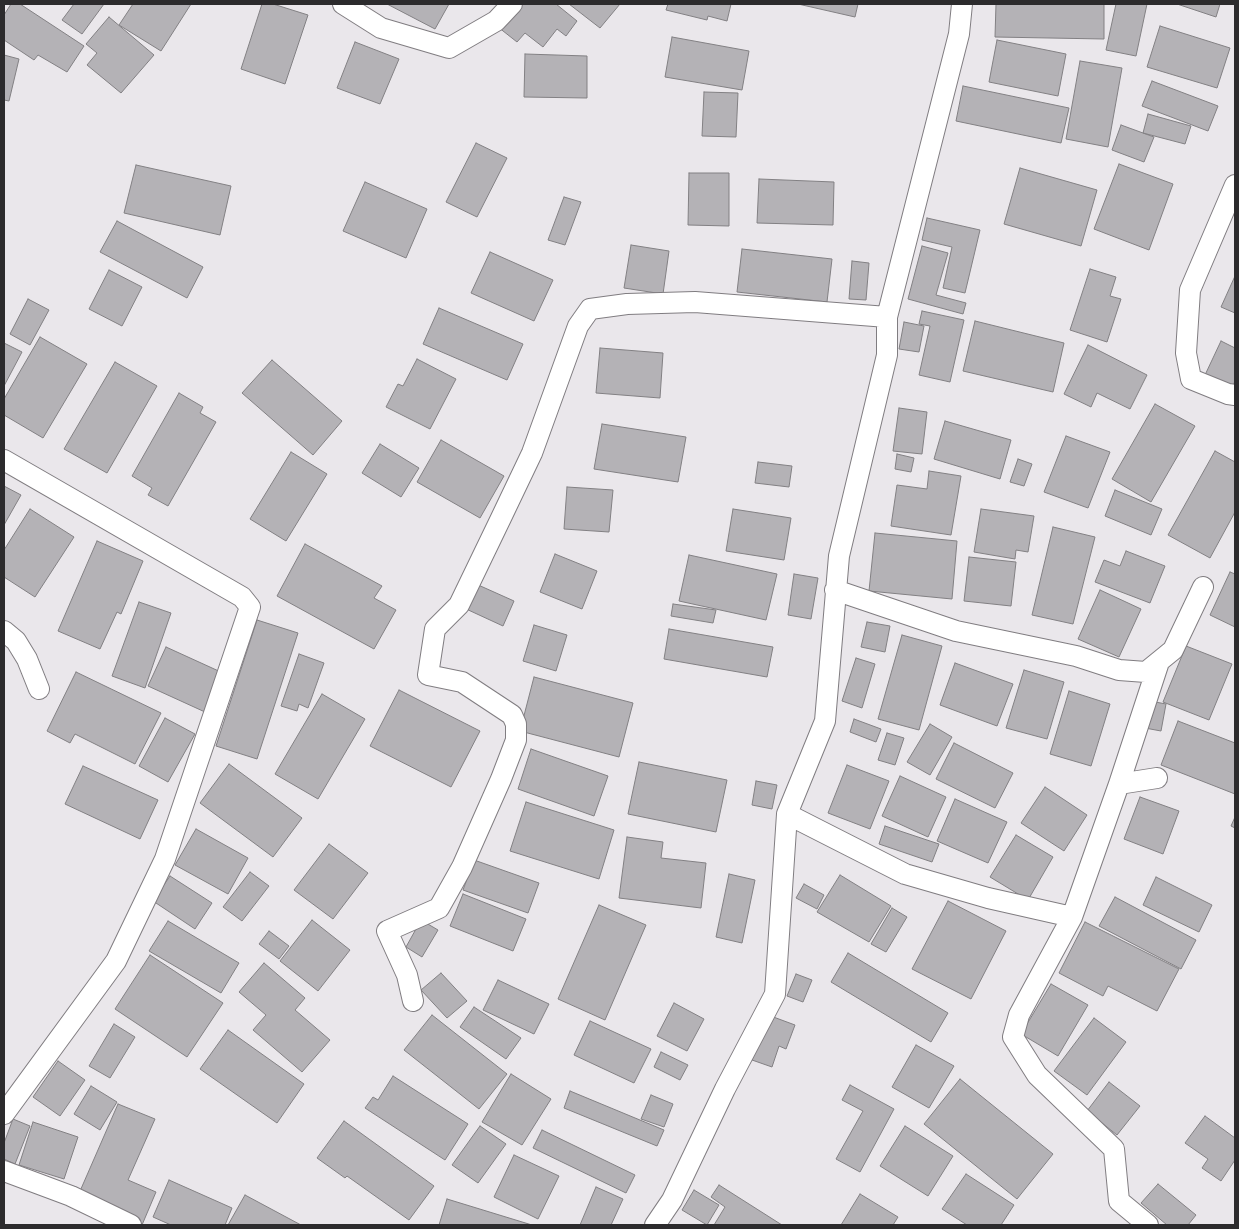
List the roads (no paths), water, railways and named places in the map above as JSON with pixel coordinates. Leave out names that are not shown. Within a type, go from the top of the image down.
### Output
[{"type":"street","points":[[343,4],[381,28],[448,48],[496,21],[512,4]]},
{"type":"street","points":[[655,1225],[672,1200],[725,1089],[775,994],[787,814],[825,721],[839,556],[887,355],[887,317],[959,34],[962,4]]},
{"type":"street","points":[[1235,185],[1190,290],[1186,353],[1191,379],[1228,394],[1235,394]]},
{"type":"street","points":[[413,1001],[407,975],[387,931],[439,908],[462,868],[516,740],[516,724],[512,716],[462,682],[428,675],[435,629],[459,604],[532,453],[578,326],[590,309],[627,304],[695,302],[887,317]]},
{"type":"street","points":[[4,460],[242,597],[250,607],[165,859],[116,961],[4,1114]]},
{"type":"street","points":[[835,590],[956,631],[1076,656],[1119,670],[1146,672],[1173,650],[1203,587]]},
{"type":"street","points":[[4,632],[16,641],[24,653],[39,689]]},
{"type":"street","points":[[1148,1225],[1119,1201],[1114,1149],[1037,1075],[1013,1037],[1019,1015],[1072,917],[1119,784],[1159,662]]},
{"type":"street","points":[[1119,784],[1157,778]]},
{"type":"street","points":[[787,814],[906,874],[988,898],[1072,917]]},
{"type":"street","points":[[4,1171],[71,1196],[131,1225]]}]
